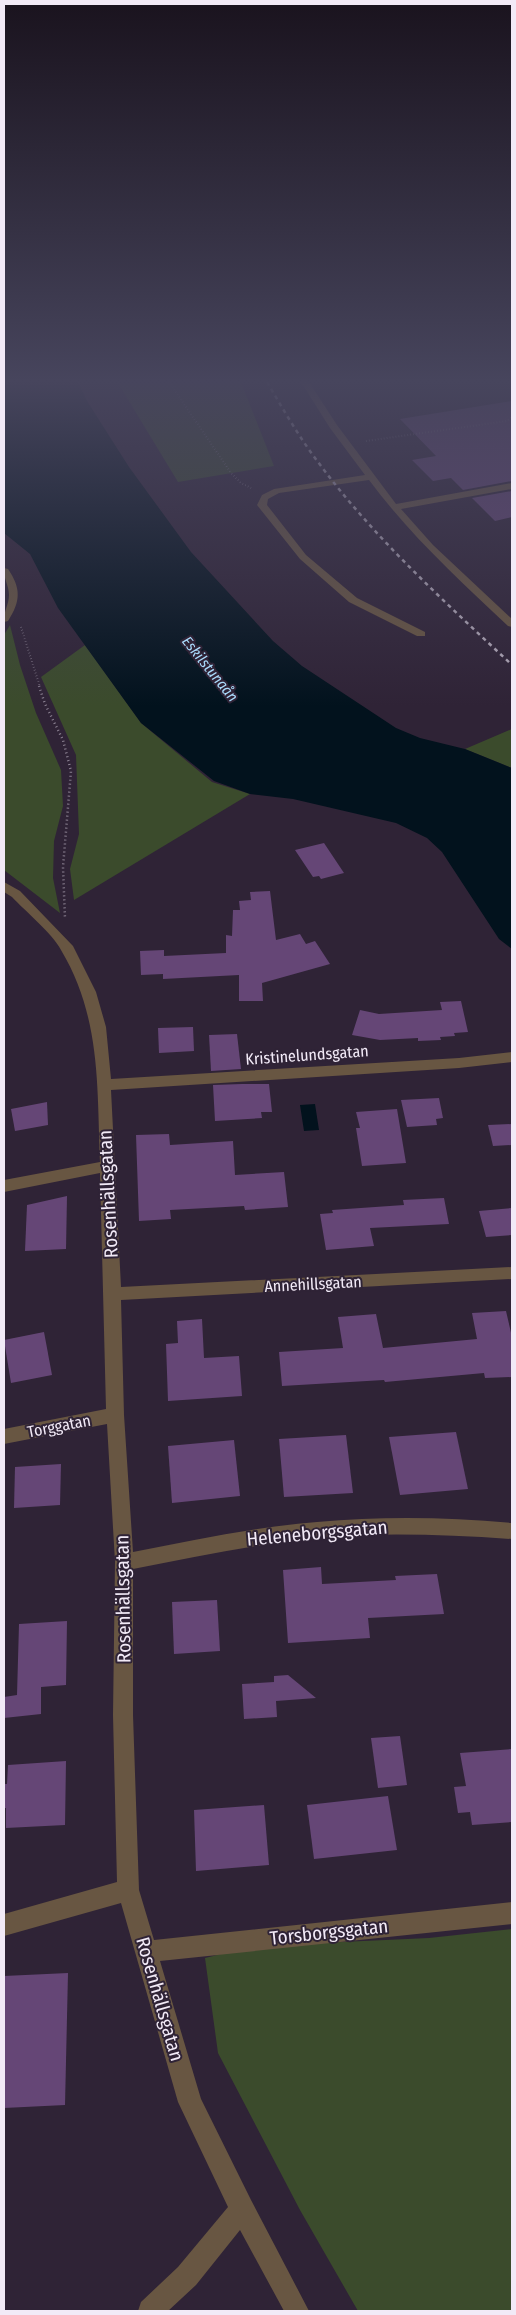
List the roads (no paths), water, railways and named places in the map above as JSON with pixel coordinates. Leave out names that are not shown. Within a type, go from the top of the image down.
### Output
[{"type":"street","points":[[290,490],[268,495],[262,500],[262,506],[303,557],[354,600],[421,634]]},
{"type":"street","points":[[382,490],[394,507],[430,547],[512,624]]},
{"type":"street","points":[[394,507],[489,490]]},
{"type":"street","points":[[4,570],[14,590],[15,600],[4,618]]},
{"type":"street","name":"Rosenhällsgatan","points":[[4,886],[22,900],[66,946],[89,992],[99,1027],[104,1085],[113,1294],[115,1415],[124,1562],[124,1715],[128,1890],[190,2102],[242,2209],[297,2311]]},
{"type":"street","name":"Kristinelundsgatan","points":[[104,1085],[459,1063],[512,1057]]},
{"type":"street","points":[[4,1186],[106,1166]]},
{"type":"street","name":"Annehillsgatan","points":[[113,1294],[512,1273]]},
{"type":"street","name":"Torggatan","points":[[4,1437],[115,1415]]},
{"type":"street","name":"Heleneborgsgatan","points":[[124,1562],[246,1539],[344,1528],[404,1526],[512,1532]]},
{"type":"street","points":[[4,1924],[128,1890]]},
{"type":"street","name":"Torsborgsgatan","points":[[146,1952],[512,1913]]},
{"type":"street","points":[[150,2311],[186,2276],[242,2209]]},
{"type":"water","name":"Eskilstunaån","points":[[4,490],[146,490],[191,552],[273,641],[302,666],[396,728],[420,738],[465,749],[512,768],[512,949],[499,939],[442,852],[427,838],[396,823],[293,799],[250,794],[214,781],[141,723],[58,608],[30,554],[4,533]]},
{"type":"water","points":[[315,1104],[319,1130],[304,1131],[300,1105]]},
{"type":"railway","points":[[340,490],[362,517],[410,568],[512,665]]}]
